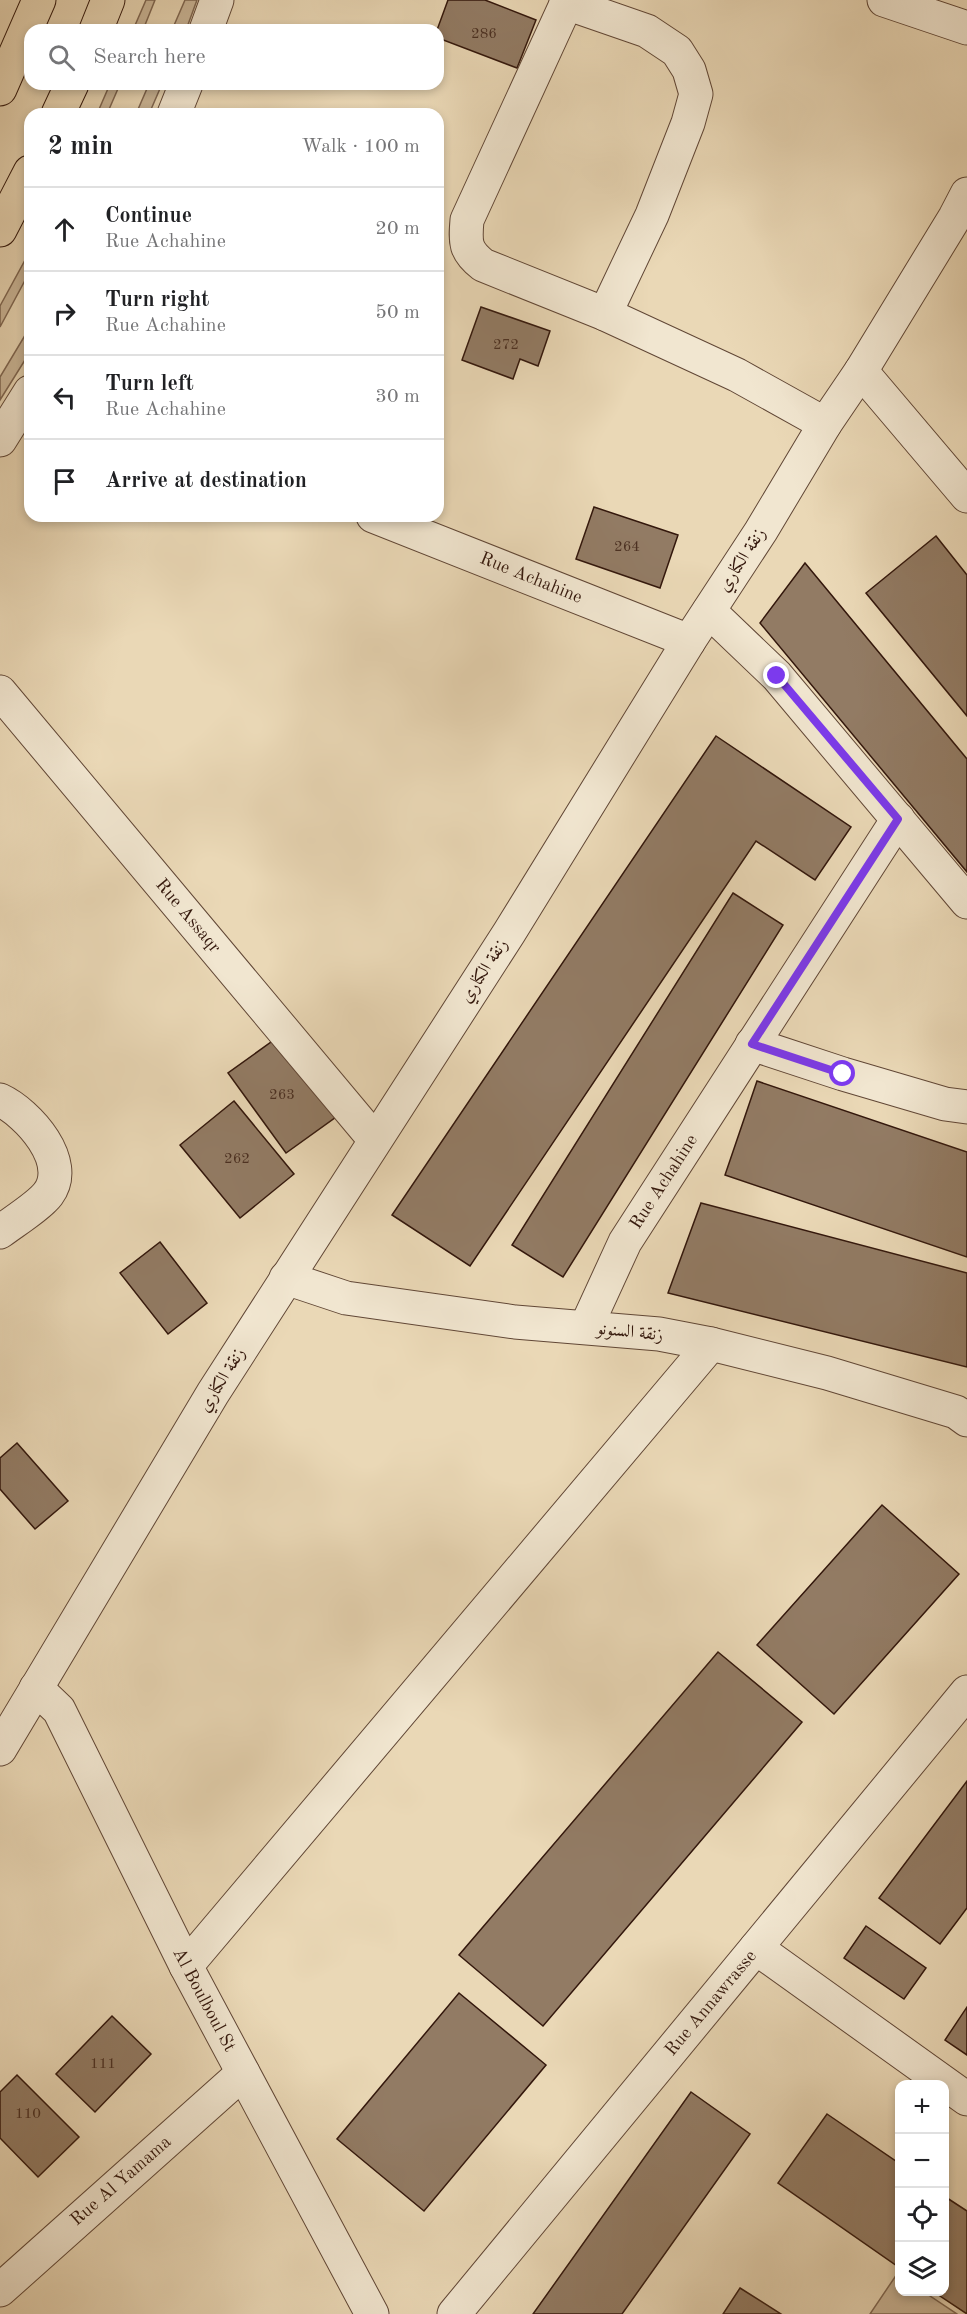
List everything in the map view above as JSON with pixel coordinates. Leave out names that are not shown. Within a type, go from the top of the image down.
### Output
[{"type":"main road","points":[[28,24],[39,0]]},
{"type":"main road","points":[[98,24],[108,0]]},
{"type":"main road","points":[[0,89],[24,34]]},
{"type":"main road","points":[[61,108],[69,90]]},
{"type":"main road","points":[[0,230],[24,184]]},
{"type":"street","points":[[209,24],[217,0]]},
{"type":"street","points":[[884,0],[967,28]]},
{"type":"street","points":[[605,314],[652,215],[688,123],[696,94],[689,70],[677,51],[647,31],[567,1],[467,220],[465,236],[471,255],[483,265],[605,314],[737,375],[825,424]]},
{"type":"street","points":[[176,108],[184,90]]},
{"type":"street","name":"زنقة الكناري","points":[[4,1732],[36,1688],[176,1454],[286,1278],[509,933],[689,640],[761,531],[825,424],[861,371],[967,194]]},
{"type":"street","points":[[861,371],[967,496]]},
{"type":"street","points":[[0,440],[24,402]]},
{"type":"street","name":"Rue Achahine","points":[[388,522],[689,640]]},
{"type":"street","points":[[709,611],[777,676],[967,902]]},
{"type":"street","name":"Rue Assaqr","points":[[0,692],[375,1140]]},
{"type":"street","name":"Rue Achahine","points":[[586,1327],[625,1242],[898,819]]},
{"type":"street","points":[[752,1044],[945,1104],[967,1107]]},
{"type":"street","points":[[0,1100],[16,1109],[31,1123],[51,1153],[56,1175],[48,1194],[0,1232]]},
{"type":"street","name":"زنقة السنونو","points":[[286,1278],[346,1298],[515,1322],[659,1334],[711,1344],[826,1373],[963,1415]]},
{"type":"street","points":[[186,1966],[711,1344]]},
{"type":"street","name":"Al Boulboul St","points":[[36,1688],[59,1710],[186,1966],[372,2314]]},
{"type":"street","name":"Rue Annawrasse","points":[[454,2314],[967,1692]]},
{"type":"street","points":[[756,1948],[967,2099]]},
{"type":"street","name":"Rue Al Yamama","points":[[0,2290],[243,2073]]},
{"type":"shaded area","points":[[146,0],[155,0],[145,24],[136,24]]},
{"type":"shaded area","points":[[185,0],[197,0],[188,24],[175,24]]},
{"type":"shaded area","points":[[107,90],[117,90],[110,108],[100,108]]},
{"type":"shaded area","points":[[146,90],[159,90],[152,108],[139,108]]},
{"type":"shaded area","points":[[24,262],[24,282],[0,327],[0,306]]},
{"type":"shaded area","points":[[24,337],[24,362],[0,400],[0,377]]},
{"type":"shaded area","points":[[895,2277],[895,2296],[930,2296],[957,2314],[870,2314]]},
{"type":"building","points":[[448,0],[485,0],[536,20],[517,68],[444,40],[444,24],[439,24]]},
{"type":"building","points":[[481,307],[550,331],[538,366],[520,359],[513,379],[462,360]]},
{"type":"building","points":[[594,507],[678,535],[660,588],[576,559]]},
{"type":"building","points":[[936,536],[967,575],[967,716],[866,593]]},
{"type":"building","points":[[805,563],[967,759],[967,872],[760,623]]},
{"type":"building","points":[[716,736],[851,827],[815,880],[756,841],[470,1266],[392,1215]]},
{"type":"building","points":[[733,893],[783,925],[563,1277],[512,1245]]},
{"type":"building","points":[[278,1037],[336,1117],[286,1153],[228,1073]]},
{"type":"building","points":[[757,1081],[967,1152],[967,1257],[725,1175]]},
{"type":"building","points":[[234,1101],[294,1174],[240,1218],[180,1145]]},
{"type":"building","points":[[701,1203],[967,1273],[967,1367],[668,1293]]},
{"type":"building","points":[[160,1242],[207,1303],[168,1334],[120,1273]]},
{"type":"building","points":[[17,1443],[68,1501],[35,1529],[0,1489],[0,1458]]},
{"type":"building","points":[[882,1505],[959,1574],[834,1714],[757,1645]]},
{"type":"building","points":[[718,1652],[802,1722],[543,2026],[459,1955]]},
{"type":"building","points":[[967,1781],[967,1908],[940,1944],[879,1898]]},
{"type":"building","points":[[866,1926],[926,1968],[904,1999],[844,1958]]},
{"type":"building","points":[[459,1993],[546,2065],[424,2211],[337,2139]]},
{"type":"building","points":[[967,2007],[967,2055],[945,2040]]},
{"type":"building","points":[[112,2016],[151,2054],[95,2112],[56,2074]]},
{"type":"building","points":[[17,2075],[79,2137],[38,2177],[0,2138],[0,2092]]},
{"type":"building","points":[[691,2092],[750,2134],[622,2314],[533,2314]]},
{"type":"building","points":[[827,2114],[895,2161],[895,2265],[778,2183]]},
{"type":"building","points":[[949,2199],[967,2211],[967,2314],[940,2296],[949,2296]]},
{"type":"building","points":[[740,2288],[781,2314],[723,2314]]},
{"type":"route","points":[[777,676],[898,819],[752,1044],[843,1074]]}]
